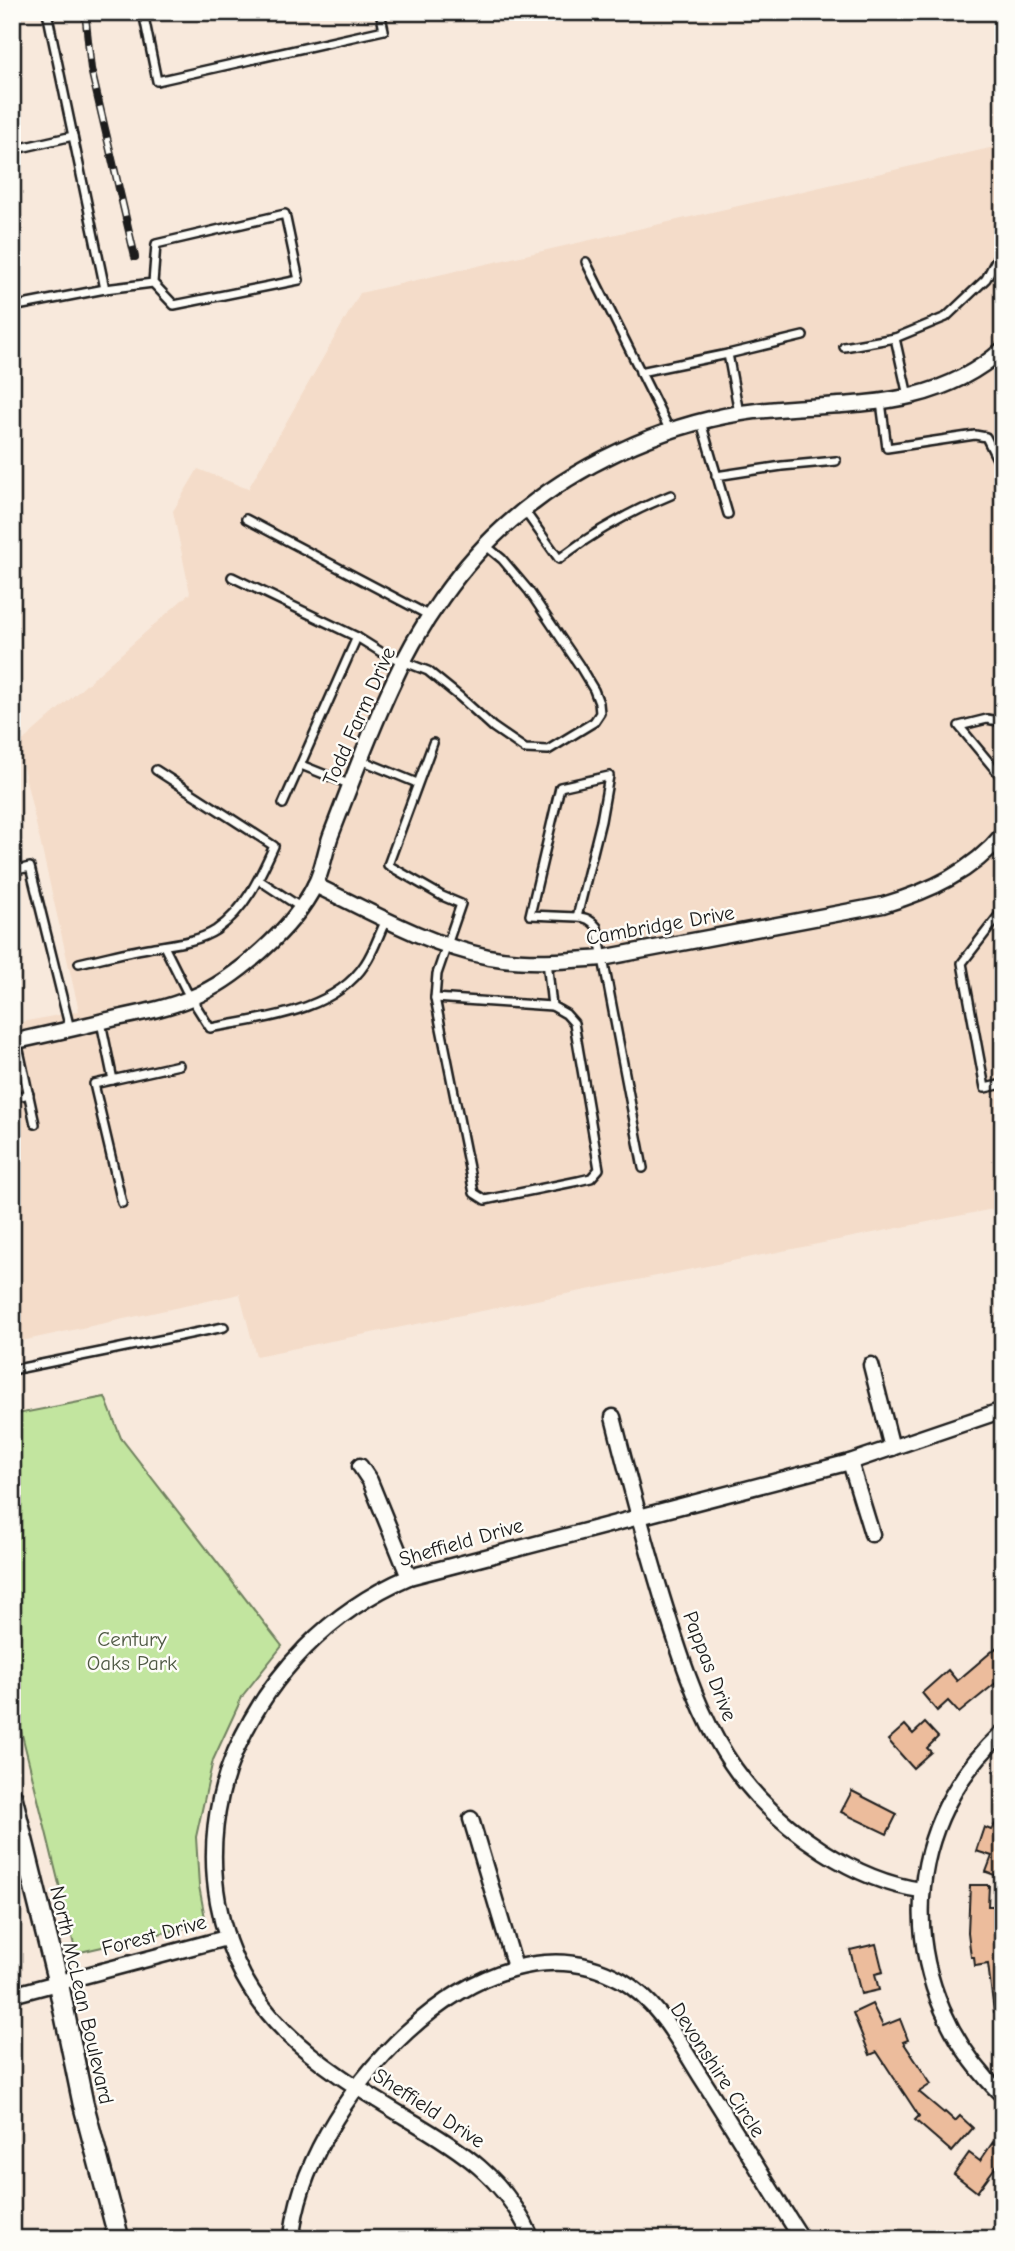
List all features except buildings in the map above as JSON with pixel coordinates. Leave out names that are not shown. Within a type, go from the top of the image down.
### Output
[{"type":"main road","name":"North McLean Boulevard","points":[[12,1797],[58,1982],[83,2103],[119,2239]]},
{"type":"street","name":"Todd Farm Drive","points":[[15,1042],[149,1011],[191,998],[223,981],[252,960],[273,940],[315,885],[391,686],[430,616],[455,580],[485,545],[548,492],[590,467],[700,422],[740,414],[909,398],[970,375],[1000,356]]},
{"type":"street","name":"Cambridge Drive","points":[[315,885],[386,920],[448,946],[489,957],[547,961],[602,958],[902,899],[950,878],[998,852],[1003,834]]},
{"type":"street","points":[[871,1366],[892,1448]]},
{"type":"street","name":"Sheffield Drive","points":[[532,2239],[510,2199],[496,2181],[478,2165],[441,2138],[306,2052],[271,2019],[226,1938],[217,1894],[215,1826],[225,1782],[239,1744],[268,1690],[308,1644],[360,1602],[409,1577],[850,1462],[1003,1410]]},
{"type":"street","name":"Pappas Drive","points":[[613,1417],[680,1656],[695,1697],[716,1740],[742,1779],[800,1836],[878,1880],[921,1890]]},
{"type":"street","points":[[850,1462],[872,1534]]},
{"type":"street","points":[[360,1466],[373,1489],[409,1577]]},
{"type":"street","points":[[1003,1732],[971,1765],[948,1799],[931,1845],[921,1890],[920,1911],[925,1955],[940,2005],[961,2046],[1003,2096]]},
{"type":"street","points":[[471,1819],[515,1967]]},
{"type":"street","name":"Forest Drive","points":[[12,1995],[226,1938]]},
{"type":"street","name":"Devonshire Circle","points":[[292,2239],[298,2201],[323,2141],[359,2088],[401,2036],[469,1988],[515,1967],[553,1962],[572,1964],[621,1980],[662,2016],[802,2239]]},
{"type":"lane","points":[[47,12],[105,289]]},
{"type":"lane","points":[[143,12],[157,81],[384,30],[380,12]]},
{"type":"lane","points":[[12,150],[73,136]]},
{"type":"lane","points":[[285,214],[299,280],[174,305],[153,283],[156,244],[285,214]]},
{"type":"lane","points":[[844,347],[895,338],[946,317],[986,279],[1003,247]]},
{"type":"lane","points":[[586,262],[671,432]]},
{"type":"lane","points":[[12,307],[105,289],[153,283]]},
{"type":"lane","points":[[640,372],[803,336]]},
{"type":"lane","points":[[895,338],[909,398]]},
{"type":"lane","points":[[728,354],[740,414]]},
{"type":"lane","points":[[881,402],[887,448],[975,435],[986,438],[998,461],[1003,495]]},
{"type":"lane","points":[[700,422],[728,514]]},
{"type":"lane","points":[[716,476],[836,461]]},
{"type":"lane","points":[[524,510],[559,559],[590,536],[634,510],[671,495]]},
{"type":"lane","points":[[246,519],[430,616]]},
{"type":"lane","points":[[232,577],[357,637],[384,654],[428,671],[493,727],[525,749],[548,750],[594,722],[600,713],[599,703],[584,674],[529,591],[502,559],[485,545]]},
{"type":"lane","points":[[283,804],[357,637]]},
{"type":"lane","points":[[1003,722],[987,719],[959,726],[1003,779]]},
{"type":"lane","points":[[433,743],[416,783],[388,865],[442,897],[461,904],[437,974],[435,999],[474,1193],[485,1200],[591,1178],[599,1169],[574,1023],[566,1014],[552,1006],[435,999]]},
{"type":"lane","points":[[361,760],[416,783]]},
{"type":"lane","points":[[301,765],[351,785]]},
{"type":"lane","points":[[79,963],[198,938],[214,931],[229,919],[259,880],[274,846],[156,770]]},
{"type":"lane","points":[[576,917],[601,821],[609,776],[560,788],[530,915],[576,917],[592,920],[597,927],[643,1168]]},
{"type":"lane","points":[[12,871],[30,867],[70,1029]]},
{"type":"lane","points":[[259,880],[300,907]]},
{"type":"lane","points":[[1003,910],[962,963],[985,1088],[1003,1084]]},
{"type":"lane","points":[[164,946],[210,1028],[276,1015],[335,993],[366,964],[386,920]]},
{"type":"lane","points":[[547,961],[552,1006]]},
{"type":"lane","points":[[101,1022],[113,1080]]},
{"type":"lane","points":[[15,1042],[35,1124]]},
{"type":"lane","points":[[122,1203],[94,1084],[179,1065]]},
{"type":"lane","points":[[12,1098],[29,1094]]},
{"type":"lane","points":[[12,1370],[224,1327]]},
{"type":"shaded area","points":[[1003,145],[1003,1207],[256,1356],[240,1294],[12,1343],[12,1024],[79,1011],[18,745],[190,593],[173,511],[198,469],[248,489],[360,293]]},
{"type":"green space","name":"Century Oaks Park","points":[[105,1397],[121,1438],[282,1646],[243,1695],[213,1760],[196,1837],[199,1886],[206,1923],[76,1953],[12,1694],[12,1415]]},
{"type":"railway","points":[[85,12],[91,69],[135,257]]}]
